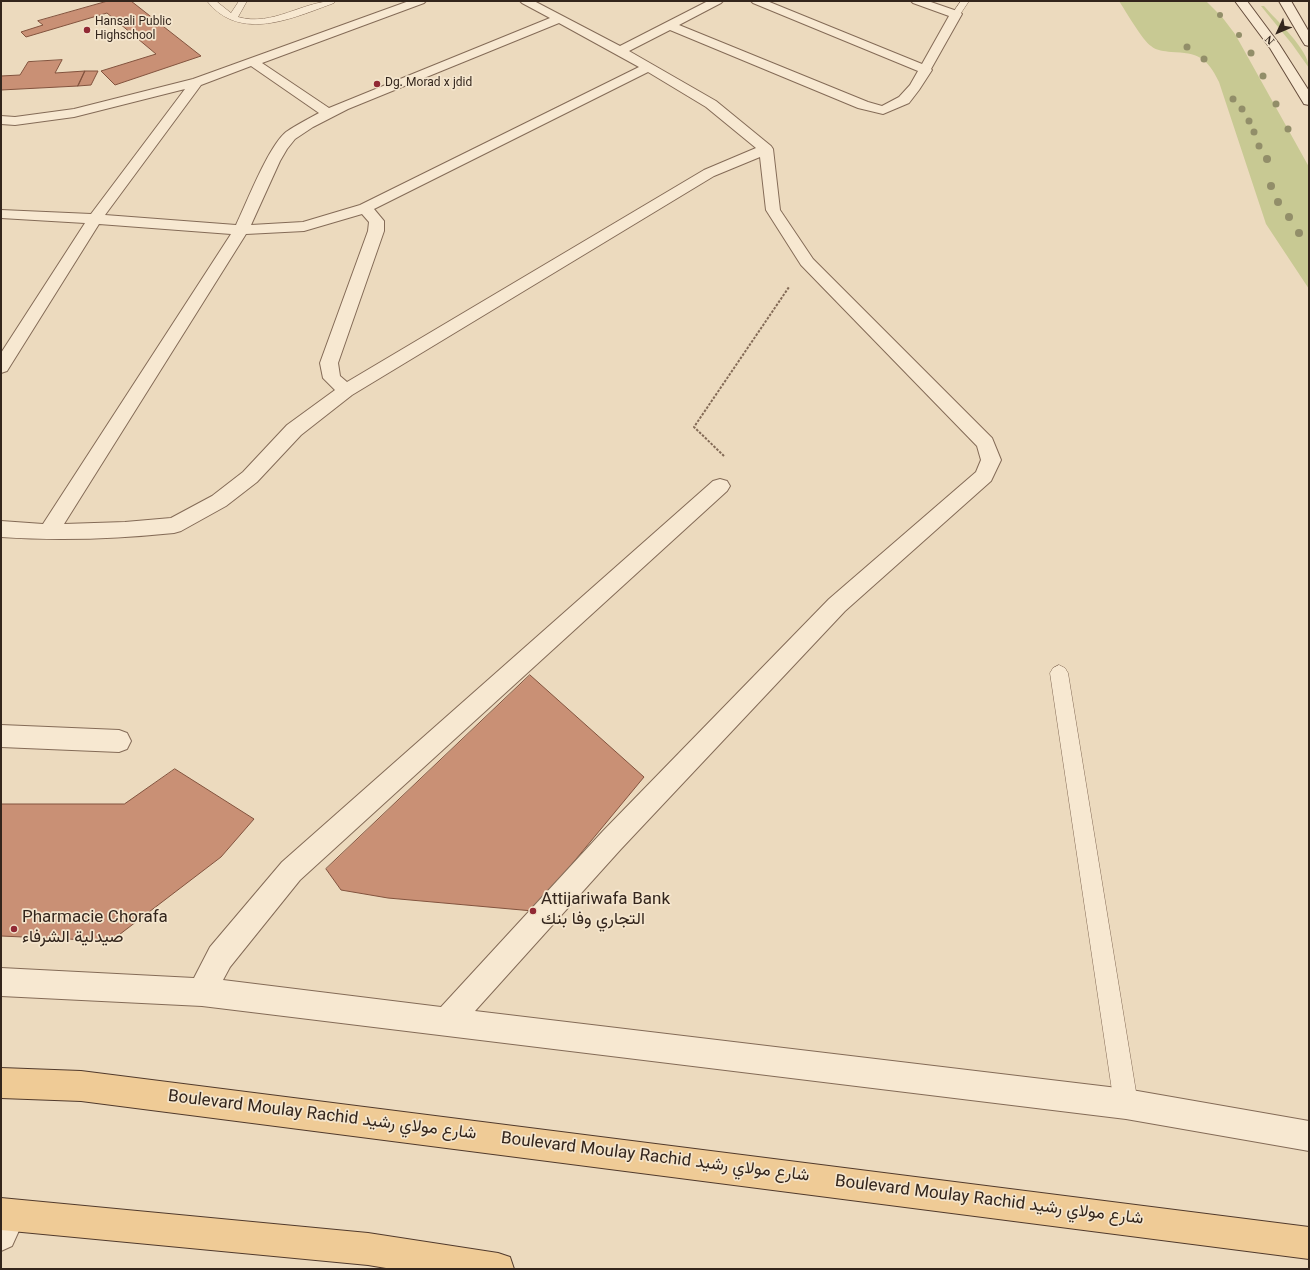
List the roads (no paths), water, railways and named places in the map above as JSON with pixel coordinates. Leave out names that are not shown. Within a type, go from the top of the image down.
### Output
[{"type":"main road","name":"Boulevard Moulay Rachid شارع مولاي رشيد","points":[[1,1083],[82,1086],[1309,1243]]},
{"type":"main road","points":[[4,1221],[368,1249],[498,1269]]},
{"type":"street","points":[[3,126],[15,121],[74,113],[198,82],[420,1]]},
{"type":"street","points":[[446,1022],[612,840],[838,605],[984,476],[991,460],[985,443],[807,262],[773,210],[766,150],[711,104],[526,1]]},
{"type":"street","points":[[620,52],[671,26],[695,6],[717,1]]},
{"type":"street","points":[[757,1],[926,70]]},
{"type":"street","points":[[671,26],[863,105],[884,110],[904,100],[916,87],[956,14],[917,1]]},
{"type":"street","points":[[1241,1],[1275,47],[1309,101]]},
{"type":"street","points":[[1285,1],[1309,42]]},
{"type":"street","points":[[48,532],[241,230],[273,161],[290,136],[327,113],[559,19]]},
{"type":"street","points":[[253,62],[327,113]]},
{"type":"street","points":[[1,214],[95,219],[241,230],[304,226],[365,208],[647,68]]},
{"type":"street","points":[[1,368],[95,219],[198,82]]},
{"type":"street","points":[[1,529],[48,532],[125,530],[174,525],[219,501],[244,482],[294,430],[346,391],[709,173],[766,150]]},
{"type":"street","points":[[346,391],[332,378],[329,363],[376,231],[377,221],[365,208]]},
{"type":"street","points":[[202,992],[220,957],[290,870],[720,486]]},
{"type":"street","points":[[1,736],[119,741]]},
{"type":"street","points":[[1,982],[202,992],[1126,1104],[1309,1136]]},
{"type":"lane","points":[[211,1],[233,18],[242,21],[262,22],[331,1]]},
{"type":"lane","points":[[233,18],[243,1]]},
{"type":"lane","points":[[290,14],[298,1]]},
{"type":"lane","points":[[956,14],[965,1]]},
{"type":"lane","points":[[1059,673],[1126,1104]]},
{"type":"place","name":"Hansali Public Highschool","points":[[87,30]]},
{"type":"place","name":"Dg. Morad x jdid","points":[[377,84]]},
{"type":"place","name":"Attijariwafa Bank التجاري وفا بنك","points":[[533,911]]},
{"type":"place","name":"Pharmacie Chorafa صيدلية الشرفاء","points":[[14,929]]}]
